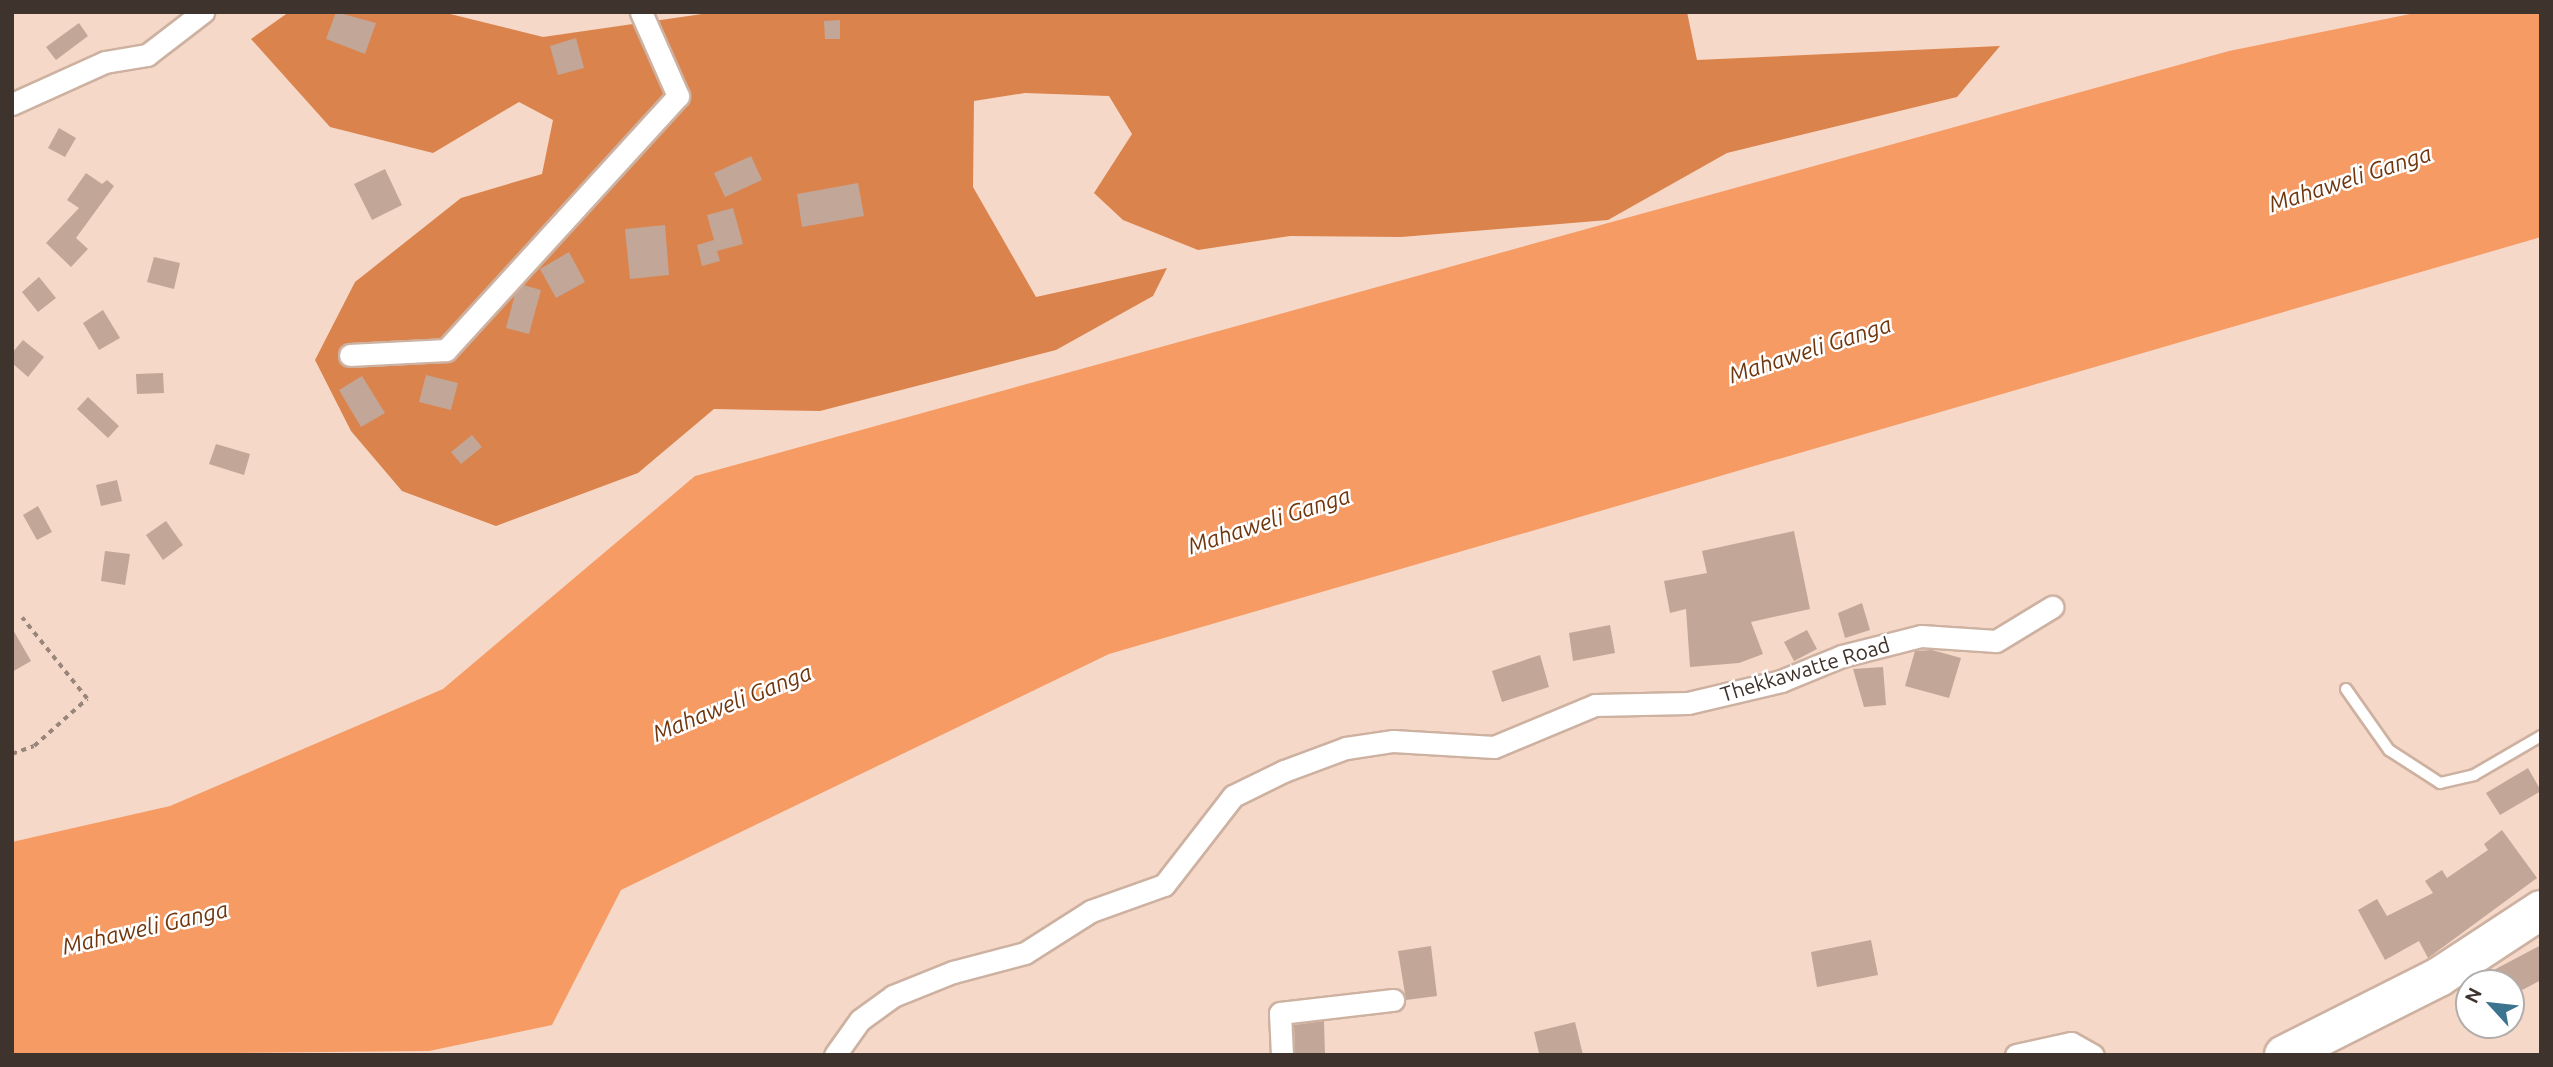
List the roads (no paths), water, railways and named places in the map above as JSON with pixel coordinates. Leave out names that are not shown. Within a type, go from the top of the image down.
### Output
[{"type":"highway","points":[[2285,1054],[2438,977],[2541,910]]},
{"type":"street","points":[[12,104],[105,62],[148,55],[203,12]]},
{"type":"street","points":[[350,355],[446,350],[678,96],[641,12]]},
{"type":"street","name":"Thekkawatte Road","points":[[835,1055],[860,1020],[893,996],[953,972],[1024,953],[1091,911],[1164,884],[1233,796],[1284,771],[1346,748],[1393,741],[1494,747],[1595,705],[1688,703],[1781,681],[1842,656],[1922,636],[1996,641],[2052,607]]},
{"type":"street","points":[[1282,1055],[1280,1013],[1393,1000]]},
{"type":"street","points":[[2016,1055],[2071,1043],[2093,1055]]},
{"type":"lane","points":[[2346,689],[2389,750],[2440,783],[2474,775],[2541,736]]},
{"type":"water","name":"Mahaweli Ganga","points":[[2420,12],[2541,12],[2541,237],[1109,654],[621,890],[552,1025],[429,1051],[12,1055],[12,842],[170,806],[443,689],[695,476],[2229,51]]}]
